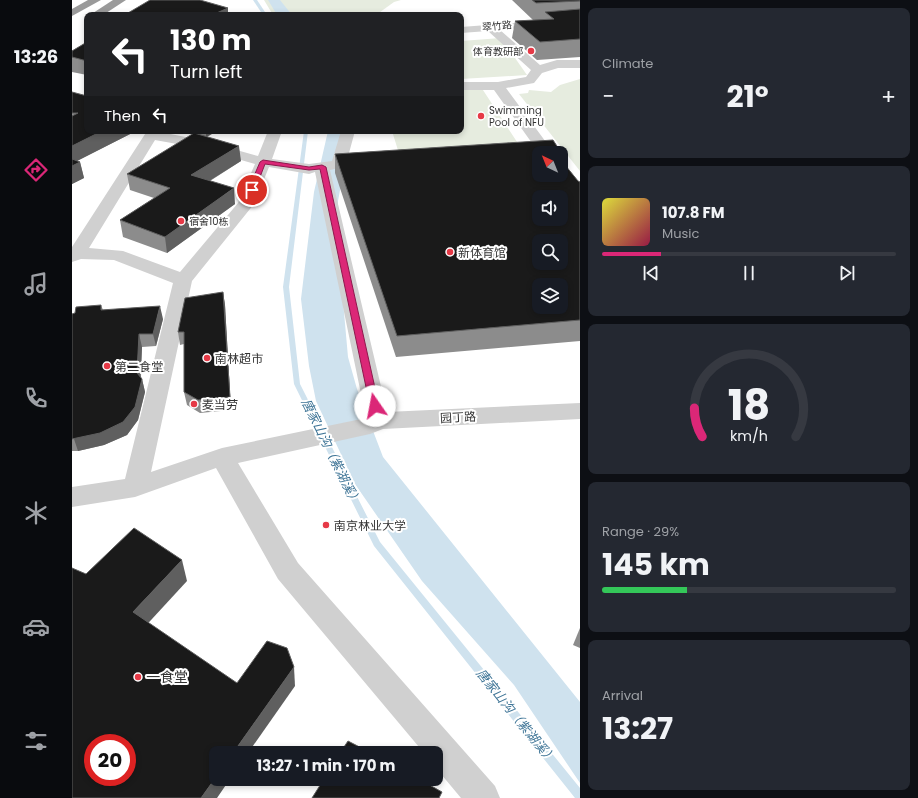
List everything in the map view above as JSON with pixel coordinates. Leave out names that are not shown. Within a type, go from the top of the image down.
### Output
[{"type":"highway","points":[[72,13],[96,0]]},
{"type":"highway","points":[[100,12],[121,0]]},
{"type":"lane","name":"翠竹路","points":[[464,30],[580,20]]},
{"type":"lane","points":[[490,27],[538,70]]},
{"type":"lane","points":[[464,86],[498,86],[530,80],[538,70],[557,64],[580,64]]},
{"type":"lane","points":[[498,86],[542,146]]},
{"type":"lane","points":[[74,255],[152,134]]},
{"type":"lane","points":[[157,134],[201,144],[263,162],[316,168],[338,164],[347,134]]},
{"type":"lane","points":[[135,487],[183,280],[246,204],[275,134]]},
{"type":"lane","points":[[316,168],[378,421]]},
{"type":"lane","points":[[74,255],[117,255],[183,280]]},
{"type":"lane","name":"园丁路","points":[[72,497],[135,487],[222,457],[370,426],[378,421],[580,411]]},
{"type":"lane","points":[[222,457],[288,571],[483,798]]},
{"type":"shaded area","points":[[264,0],[401,0],[394,2],[380,12],[271,12]]},
{"type":"shaded area","points":[[501,38],[527,75],[464,79],[464,41]]},
{"type":"shaded area","points":[[580,79],[580,171],[568,156],[568,146],[560,146],[519,94],[528,93],[529,90],[551,92],[560,85]]},
{"type":"shaded area","name":"Swimming Pool of NFU","points":[[464,87],[481,87],[523,151],[401,160],[393,134],[464,134]]},
{"type":"water","points":[[268,0],[280,0],[290,12],[275,12]]},
{"type":"water","points":[[327,134],[350,134],[338,201],[337,234],[348,357],[357,389],[383,457],[580,702],[580,783],[514,685],[422,581],[355,484],[316,401],[309,366],[301,299],[314,192]]},
{"type":"building","points":[[150,0],[200,0],[228,8],[219,12],[130,12]]},
{"type":"building","points":[[532,0],[580,0],[580,1],[536,3]]},
{"type":"building","points":[[580,9],[580,39],[540,42],[515,21],[554,19],[545,12]]},
{"type":"building","points":[[84,44],[84,60],[72,57],[72,51]]},
{"type":"building","points":[[72,92],[84,95],[84,134],[96,134],[72,146],[72,116],[78,113],[72,113]]},
{"type":"building","points":[[192,134],[197,134],[239,146],[191,175],[234,188],[165,237],[120,220],[170,188],[127,174]]},
{"type":"building","name":"新体育馆","points":[[553,140],[557,146],[532,146],[532,182],[568,182],[568,169],[580,182],[580,320],[397,336],[335,154]]},
{"type":"building","points":[[72,159],[80,162],[72,166]]},
{"type":"building","name":"南林超市","points":[[223,292],[230,397],[198,400],[184,392],[184,332],[178,332],[185,298]]},
{"type":"building","name":"第二食堂","points":[[101,305],[101,310],[160,306],[153,334],[139,334],[137,373],[142,379],[135,407],[123,422],[100,433],[72,439],[72,314],[75,313],[76,307]]},
{"type":"building","name":"一食堂","points":[[134,528],[182,560],[133,612],[237,683],[267,641],[287,648],[294,667],[238,746],[209,746],[210,786],[201,798],[72,798],[72,568],[86,574]]},
{"type":"building","points":[[348,741],[358,746],[345,746]]},
{"type":"building","points":[[320,786],[431,786],[442,792],[439,798],[312,798]]},
{"type":"waterway","name":"唐家山沟（紫湖溪）","points":[[255,0],[263,12]]},
{"type":"waterway","name":"唐家山沟（紫湖溪）","points":[[306,134],[286,287],[297,384],[377,544],[580,796]]},
{"type":"place","name":"体育教研部","points":[[531,51]]},
{"type":"place","name":"Swimming Pool of NFU","points":[[481,116]]},
{"type":"place","name":"宿舍10栋","points":[[181,221]]},
{"type":"place","name":"新体育馆","points":[[450,252]]},
{"type":"place","name":"南林超市","points":[[207,358]]},
{"type":"place","name":"第二食堂","points":[[107,366]]},
{"type":"place","name":"麦当劳","points":[[194,404]]},
{"type":"place","name":"南京林业大学","points":[[326,525]]},
{"type":"place","name":"一食堂","points":[[138,677]]},
{"type":"route","points":[[252,190],[263,162],[309,169],[322,167],[375,406]]}]
